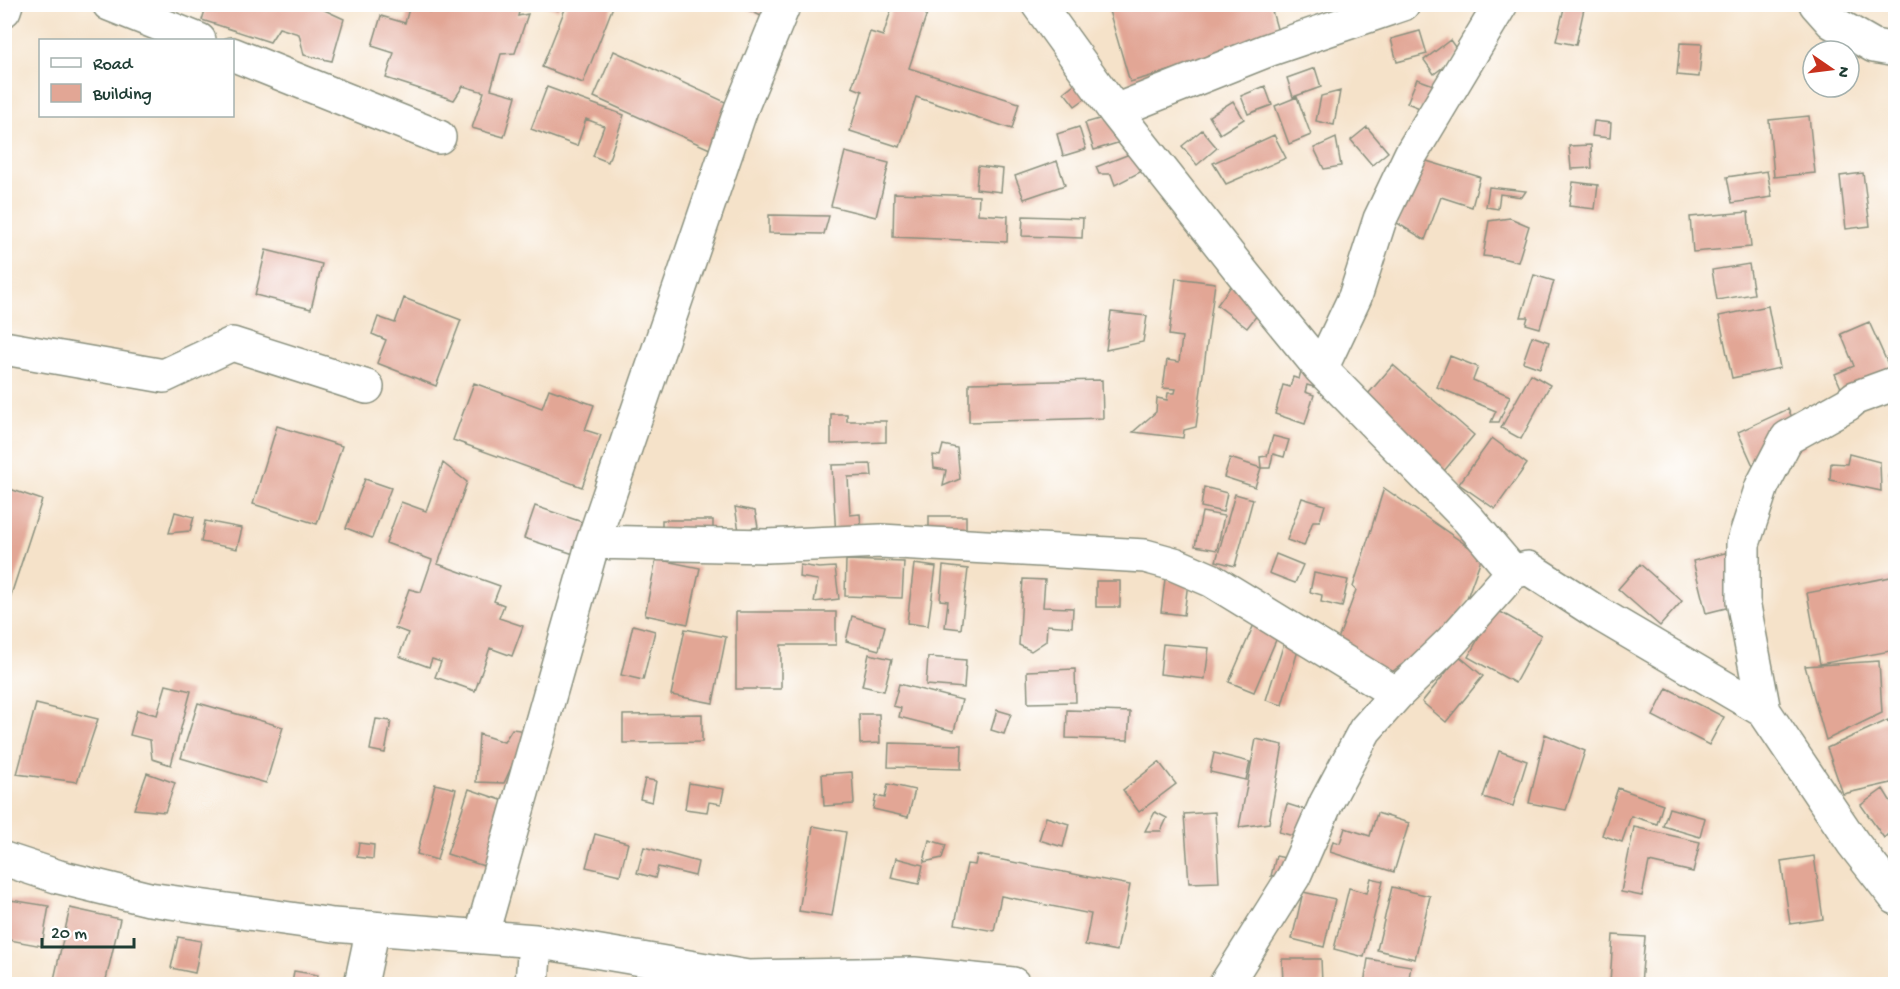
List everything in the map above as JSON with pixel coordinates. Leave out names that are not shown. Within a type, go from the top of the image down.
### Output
[{"type":"street","points":[[4,10],[6,4]]},
{"type":"street","points":[[109,4],[196,39]]},
{"type":"street","points":[[482,937],[593,542],[741,109],[784,4]]},
{"type":"street","points":[[1038,4],[1115,111],[1321,369],[1469,520],[1513,572]]},
{"type":"street","points":[[1115,111],[1268,50],[1403,4]]},
{"type":"street","points":[[1321,369],[1355,297],[1380,219],[1411,154],[1501,4]]},
{"type":"street","points":[[1816,4],[1832,22],[1874,46],[1896,50]]},
{"type":"street","points":[[234,55],[439,137]]},
{"type":"street","points":[[4,348],[164,376],[232,344],[367,387]]},
{"type":"street","points":[[1896,383],[1855,398],[1787,438],[1762,486],[1743,544],[1743,601],[1764,711],[1853,843],[1896,898]]},
{"type":"street","points":[[593,542],[766,546],[881,541],[1145,556],[1174,564],[1211,580],[1397,694]]},
{"type":"street","points":[[1226,984],[1294,876],[1326,803],[1365,730],[1397,694],[1452,641],[1513,572],[1528,568],[1601,615],[1764,711]]},
{"type":"street","points":[[4,859],[59,877],[149,899],[333,925],[535,941],[748,981],[914,974],[1013,984]]},
{"type":"street","points":[[361,984],[373,928]]},
{"type":"street","points":[[532,984],[535,941]]},
{"type":"building","points":[[207,4],[321,4],[322,9],[344,19],[332,61],[304,55],[299,34],[279,28],[270,42],[202,20]]},
{"type":"building","points":[[432,4],[521,4],[518,16],[528,14],[515,53],[501,54],[491,89],[516,96],[504,137],[472,128],[484,92],[463,86],[454,100],[386,78],[394,53],[372,46],[381,16],[405,23],[410,5],[430,12]]},
{"type":"building","points":[[540,4],[560,4],[558,10]]},
{"type":"building","points":[[567,4],[614,4],[583,83],[542,67]]},
{"type":"building","points":[[735,4],[766,4],[761,16]]},
{"type":"building","points":[[893,4],[930,4],[909,68],[1019,103],[1012,129],[916,97],[900,147],[850,131],[862,91],[852,87],[870,32],[883,36]]},
{"type":"building","points":[[1107,4],[1270,4],[1280,39],[1130,82]]},
{"type":"building","points":[[1565,4],[1585,4],[1576,45],[1556,41]]},
{"type":"building","points":[[1420,31],[1427,54],[1397,62],[1391,39]]},
{"type":"building","points":[[1450,40],[1460,54],[1434,74],[1424,60]]},
{"type":"building","points":[[1680,43],[1702,44],[1699,77],[1677,75]]},
{"type":"building","points":[[614,51],[732,105],[712,150],[594,97]]},
{"type":"building","points":[[1315,68],[1321,87],[1293,97],[1287,78]]},
{"type":"building","points":[[1082,78],[1093,93],[1075,106],[1064,92]]},
{"type":"building","points":[[1417,79],[1439,87],[1430,112],[1407,103]]},
{"type":"building","points":[[1265,86],[1272,105],[1248,114],[1241,96]]},
{"type":"building","points":[[547,87],[624,115],[608,162],[593,156],[604,126],[586,119],[577,146],[531,129]]},
{"type":"building","points":[[1340,91],[1334,125],[1316,121],[1321,96]]},
{"type":"building","points":[[1297,97],[1311,135],[1289,144],[1275,106]]},
{"type":"building","points":[[1233,101],[1244,119],[1220,134],[1209,116]]},
{"type":"building","points":[[1809,116],[1815,173],[1774,177],[1769,120]]},
{"type":"building","points":[[1106,117],[1124,141],[1094,150],[1085,123]]},
{"type":"building","points":[[1594,121],[1611,123],[1610,138],[1592,136]]},
{"type":"building","points":[[1079,127],[1086,149],[1063,156],[1057,134]]},
{"type":"building","points":[[1367,127],[1388,152],[1372,165],[1351,140]]},
{"type":"building","points":[[1202,130],[1217,148],[1197,165],[1182,146]]},
{"type":"building","points":[[1274,135],[1286,158],[1226,184],[1213,163]]},
{"type":"building","points":[[1336,138],[1341,166],[1324,169],[1314,148]]},
{"type":"building","points":[[1591,145],[1592,168],[1571,169],[1569,146]]},
{"type":"building","points":[[1140,150],[1148,168],[1115,185],[1111,174],[1099,174],[1096,167]]},
{"type":"building","points":[[845,152],[889,163],[876,217],[831,206]]},
{"type":"building","points":[[1420,159],[1480,177],[1472,207],[1441,197],[1425,240],[1397,223]]},
{"type":"building","points":[[1057,161],[1065,185],[1024,199],[1015,176]]},
{"type":"building","points":[[978,166],[1003,169],[1001,192],[976,189]]},
{"type":"building","points":[[1767,171],[1772,197],[1732,203],[1727,177]]},
{"type":"building","points":[[1863,173],[1870,226],[1846,229],[1840,176]]},
{"type":"building","points":[[1573,182],[1598,185],[1595,209],[1569,206]]},
{"type":"building","points":[[1489,187],[1526,191],[1522,197],[1500,194],[1498,209],[1486,207]]},
{"type":"building","points":[[894,193],[979,196],[978,214],[1008,216],[1007,242],[893,237]]},
{"type":"building","points":[[1748,212],[1751,247],[1693,252],[1690,217]]},
{"type":"building","points":[[769,215],[829,216],[824,234],[769,233]]},
{"type":"building","points":[[1023,216],[1083,218],[1082,238],[1022,236]]},
{"type":"building","points":[[1510,218],[1529,226],[1518,262],[1483,256],[1489,221]]},
{"type":"building","points":[[266,250],[322,264],[311,309],[255,295]]},
{"type":"building","points":[[1749,264],[1754,294],[1717,300],[1712,270]]},
{"type":"building","points":[[1534,275],[1554,281],[1540,328],[1526,324],[1528,317],[1521,317]]},
{"type":"building","points":[[1176,278],[1215,283],[1196,427],[1184,430],[1183,438],[1133,432],[1156,412],[1157,398],[1167,400],[1168,393],[1175,393],[1176,389],[1163,388],[1167,360],[1179,362],[1182,337],[1169,335]]},
{"type":"building","points":[[1234,282],[1265,305],[1247,328],[1217,305]]},
{"type":"building","points":[[404,298],[461,320],[436,386],[377,363],[386,340],[372,334],[378,317],[395,323]]},
{"type":"building","points":[[1768,306],[1780,368],[1732,378],[1719,316]]},
{"type":"building","points":[[1111,312],[1147,316],[1143,342],[1106,350]]},
{"type":"building","points":[[1869,322],[1896,382],[1848,404],[1835,374],[1854,366],[1841,334]]},
{"type":"building","points":[[1532,336],[1549,342],[1540,368],[1523,362]]},
{"type":"building","points":[[1450,356],[1478,367],[1473,380],[1510,396],[1499,422],[1491,422],[1496,411],[1437,387]]},
{"type":"building","points":[[1393,365],[1474,435],[1444,471],[1362,401]]},
{"type":"building","points":[[1302,367],[1319,372],[1314,387],[1307,385],[1305,392],[1314,395],[1305,424],[1275,414],[1283,385],[1290,387],[1293,377],[1299,379]]},
{"type":"building","points":[[1531,374],[1550,385],[1521,439],[1501,428]]},
{"type":"building","points":[[1102,380],[1103,418],[969,422],[969,383]]},
{"type":"building","points":[[474,383],[542,408],[549,389],[594,405],[585,430],[601,435],[582,487],[453,440]]},
{"type":"building","points":[[1788,409],[1806,447],[1755,470],[1738,432]]},
{"type":"building","points":[[831,414],[847,414],[847,421],[886,421],[886,442],[831,444]]},
{"type":"building","points":[[277,426],[342,446],[317,524],[253,504]]},
{"type":"building","points":[[1273,436],[1289,440],[1284,457],[1273,454],[1270,468],[1261,468],[1260,457],[1267,456]]},
{"type":"building","points":[[1492,438],[1527,464],[1495,509],[1459,484]]},
{"type":"building","points":[[943,445],[957,448],[960,479],[943,486],[946,470],[934,468],[933,455],[940,456]]},
{"type":"building","points":[[1896,450],[1896,479],[1888,477]]},
{"type":"building","points":[[1849,454],[1880,462],[1881,491],[1830,480],[1831,463],[1847,464]]},
{"type":"building","points":[[1230,458],[1261,468],[1255,487],[1224,477]]},
{"type":"building","points":[[443,463],[467,482],[438,564],[500,586],[494,601],[504,605],[499,618],[523,626],[512,656],[490,648],[475,691],[435,677],[441,662],[432,659],[429,667],[399,656],[408,633],[395,628],[409,589],[421,592],[432,560],[386,543],[401,502],[426,511]]},
{"type":"building","points":[[871,464],[872,476],[848,477],[850,515],[860,514],[862,537],[836,538],[832,465]]},
{"type":"building","points":[[365,479],[391,488],[372,538],[346,528]]},
{"type":"building","points":[[4,487],[42,500],[10,598],[4,596]]},
{"type":"building","points":[[1204,487],[1227,493],[1223,512],[1201,507]]},
{"type":"building","points":[[1384,488],[1482,556],[1458,623],[1389,674],[1333,653],[1356,590],[1353,587]]},
{"type":"building","points":[[1235,494],[1253,499],[1235,566],[1216,561]]},
{"type":"building","points":[[1302,498],[1325,505],[1320,521],[1313,521],[1304,546],[1287,540]]},
{"type":"building","points":[[535,506],[591,525],[580,556],[524,538]]},
{"type":"building","points":[[735,507],[755,511],[758,527],[739,531]]},
{"type":"building","points":[[175,512],[194,517],[190,531],[169,533]]},
{"type":"building","points":[[1202,512],[1224,516],[1217,550],[1195,546]]},
{"type":"building","points":[[929,516],[966,516],[966,534],[929,534]]},
{"type":"building","points":[[662,520],[713,520],[713,535],[662,534]]},
{"type":"building","points":[[205,521],[242,528],[237,549],[201,542]]},
{"type":"building","points":[[1737,550],[1750,602],[1706,613],[1693,561]]},
{"type":"building","points":[[1276,554],[1303,565],[1295,583],[1269,573]]},
{"type":"building","points":[[656,559],[700,568],[688,624],[645,615]]},
{"type":"building","points":[[846,560],[904,562],[902,598],[845,596]]},
{"type":"building","points":[[914,564],[936,567],[928,626],[907,623]]},
{"type":"building","points":[[1640,564],[1682,601],[1660,626],[1618,589]]},
{"type":"building","points":[[800,565],[819,568],[835,567],[839,599],[814,602],[818,580],[799,577]]},
{"type":"building","points":[[943,566],[968,569],[961,629],[945,627],[948,601],[940,600]]},
{"type":"building","points":[[1314,573],[1348,580],[1342,607],[1321,602],[1322,595],[1310,592]]},
{"type":"building","points":[[1896,576],[1896,650],[1820,664],[1807,593]]},
{"type":"building","points":[[1023,579],[1045,580],[1043,607],[1073,608],[1072,627],[1047,625],[1046,641],[1031,651],[1019,645]]},
{"type":"building","points":[[1165,579],[1188,582],[1184,615],[1161,612]]},
{"type":"building","points":[[1096,581],[1120,581],[1120,607],[1096,607]]},
{"type":"building","points":[[1495,609],[1541,635],[1515,683],[1468,657]]},
{"type":"building","points":[[736,612],[836,612],[836,645],[781,645],[781,689],[736,689]]},
{"type":"building","points":[[852,616],[885,626],[879,650],[846,641]]},
{"type":"building","points":[[1255,622],[1279,633],[1254,692],[1229,682]]},
{"type":"building","points":[[633,625],[655,631],[643,680],[621,675]]},
{"type":"building","points":[[685,629],[726,637],[713,703],[671,695]]},
{"type":"building","points":[[1285,640],[1299,647],[1282,705],[1266,700]]},
{"type":"building","points":[[1163,644],[1209,648],[1205,679],[1160,674]]},
{"type":"building","points":[[869,654],[892,659],[884,691],[862,686]]},
{"type":"building","points":[[1459,656],[1483,676],[1446,722],[1422,702]]},
{"type":"building","points":[[928,657],[966,660],[964,688],[926,685]]},
{"type":"building","points":[[1879,661],[1882,713],[1826,740],[1805,666]]},
{"type":"building","points":[[1075,669],[1076,702],[1028,703],[1027,671]]},
{"type":"building","points":[[899,684],[962,700],[954,731],[899,717],[901,708],[893,706]]},
{"type":"building","points":[[166,685],[191,691],[171,765],[152,759],[150,740],[130,735],[137,710],[157,715]]},
{"type":"building","points":[[1667,688],[1724,717],[1709,745],[1653,716]]},
{"type":"building","points":[[198,703],[283,727],[266,783],[181,758]]},
{"type":"building","points":[[36,704],[98,719],[77,782],[17,774]]},
{"type":"building","points":[[997,710],[1011,714],[1004,734],[991,730]]},
{"type":"building","points":[[1067,710],[1130,712],[1128,740],[1066,738]]},
{"type":"building","points":[[702,714],[702,742],[623,743],[623,715]]},
{"type":"building","points":[[859,714],[879,714],[880,743],[860,744]]},
{"type":"building","points":[[376,719],[391,721],[385,753],[370,750]]},
{"type":"building","points":[[1888,720],[1896,733],[1896,769],[1891,783],[1843,794],[1827,748]]},
{"type":"building","points":[[512,729],[528,731],[504,783],[476,782],[479,734],[504,742]]},
{"type":"building","points":[[1545,734],[1585,751],[1566,810],[1529,803]]},
{"type":"building","points":[[1256,739],[1283,745],[1269,823],[1239,827]]},
{"type":"building","points":[[889,743],[962,745],[961,769],[888,767]]},
{"type":"building","points":[[1499,751],[1527,761],[1513,806],[1483,797]]},
{"type":"building","points":[[1214,753],[1250,762],[1246,780],[1210,772]]},
{"type":"building","points":[[1159,762],[1176,784],[1139,812],[1123,790]]},
{"type":"building","points":[[852,772],[854,804],[824,806],[822,774]]},
{"type":"building","points":[[147,773],[175,783],[165,812],[134,809]]},
{"type":"building","points":[[645,779],[656,781],[652,802],[640,799]]},
{"type":"building","points":[[689,783],[724,789],[721,804],[709,802],[707,812],[685,809]]},
{"type":"building","points":[[435,784],[456,789],[437,860],[417,854]]},
{"type":"building","points":[[888,784],[915,790],[908,817],[873,809],[876,796],[885,798]]},
{"type":"building","points":[[1618,788],[1663,804],[1657,824],[1631,816],[1622,842],[1602,835]]},
{"type":"building","points":[[469,789],[510,803],[487,867],[447,854]]},
{"type":"building","points":[[1883,789],[1896,810],[1896,826],[1884,838],[1861,805]]},
{"type":"building","points":[[1287,804],[1312,812],[1304,839],[1279,832]]},
{"type":"building","points":[[1669,808],[1705,818],[1700,837],[1663,826]]},
{"type":"building","points":[[1155,812],[1167,818],[1161,831],[1145,831]]},
{"type":"building","points":[[1215,812],[1219,882],[1189,883],[1184,814]]},
{"type":"building","points":[[1377,813],[1409,823],[1394,872],[1330,852],[1333,841],[1340,843],[1345,828],[1370,836]]},
{"type":"building","points":[[1046,817],[1069,824],[1063,847],[1039,840]]},
{"type":"building","points":[[813,826],[846,832],[832,916],[799,911]]},
{"type":"building","points":[[1634,827],[1700,842],[1693,872],[1649,862],[1642,896],[1621,892]]},
{"type":"building","points":[[595,834],[628,843],[620,875],[586,867]]},
{"type":"building","points":[[929,840],[946,845],[942,858],[924,862]]},
{"type":"building","points":[[359,843],[374,845],[373,859],[357,857]]},
{"type":"building","points":[[644,847],[698,862],[695,876],[658,867],[655,878],[637,873]]},
{"type":"building","points":[[977,855],[1130,885],[1117,951],[1085,945],[1091,914],[1001,896],[994,931],[955,924],[967,864],[975,865]]},
{"type":"building","points":[[1276,856],[1290,859],[1286,874],[1271,876]]},
{"type":"building","points":[[1814,856],[1823,919],[1790,924],[1781,861]]},
{"type":"building","points":[[896,858],[923,865],[919,884],[891,878]]},
{"type":"building","points":[[1371,878],[1383,881],[1364,957],[1334,949],[1349,888],[1367,893]]},
{"type":"building","points":[[1392,887],[1430,896],[1415,959],[1377,950]]},
{"type":"building","points":[[1303,892],[1335,899],[1324,947],[1292,939]]},
{"type":"building","points":[[4,899],[49,906],[42,946],[4,939]]},
{"type":"building","points":[[70,908],[120,919],[105,984],[53,984]]},
{"type":"building","points":[[1613,935],[1645,937],[1641,984],[1610,984]]},
{"type":"building","points":[[178,937],[201,941],[195,973],[171,968]]},
{"type":"building","points":[[1282,959],[1321,959],[1322,984],[1283,984]]},
{"type":"building","points":[[1368,959],[1411,966],[1408,984],[1364,984]]},
{"type":"building","points":[[294,971],[318,975],[316,984],[292,984]]}]
